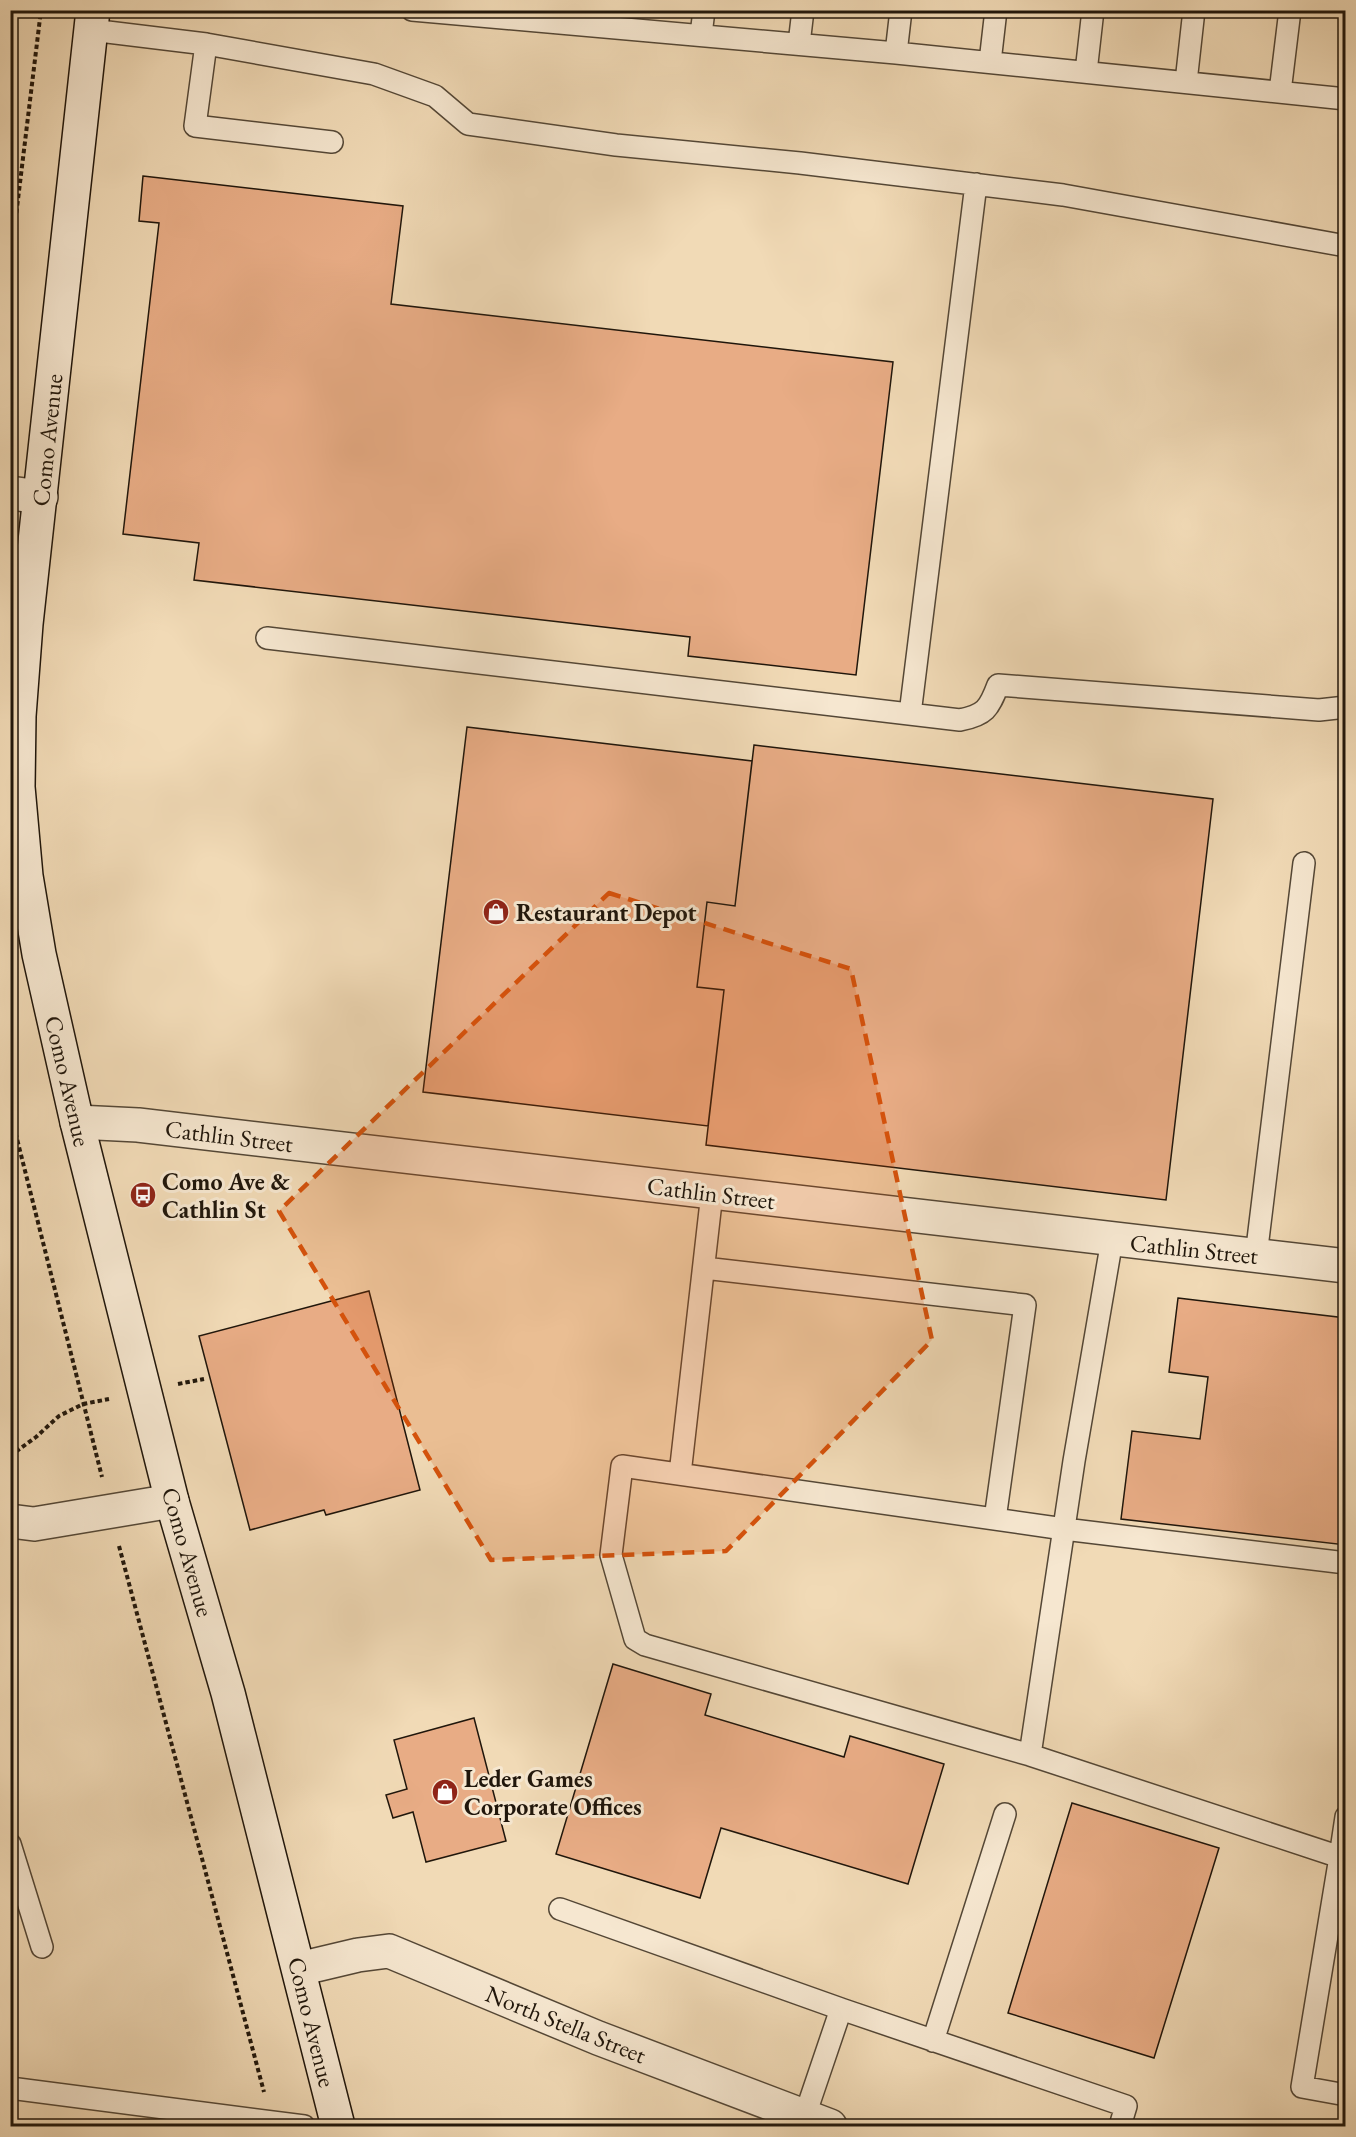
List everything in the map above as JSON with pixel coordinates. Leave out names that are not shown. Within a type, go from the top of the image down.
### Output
[{"type":"main road","name":"Como Avenue","points":[[92,20],[26,495],[18,787],[26,876],[39,954],[77,1122],[172,1501],[228,1693],[338,2127]]},
{"type":"main road","name":"Cathlin Street","points":[[77,1122],[138,1125],[1346,1266]]},
{"type":"main road","points":[[10,1521],[34,1524],[172,1501]]},
{"type":"main road","name":"North Stella Street","points":[[299,1969],[358,1955],[389,1951],[598,2038],[817,2122]]},
{"type":"lane","points":[[412,10],[602,18],[701,35],[1346,99]]},
{"type":"lane","points":[[701,35],[704,10]]},
{"type":"lane","points":[[799,44],[803,10]]},
{"type":"lane","points":[[896,53],[902,10]]},
{"type":"lane","points":[[990,62],[996,10]]},
{"type":"lane","points":[[1086,72],[1094,10]]},
{"type":"lane","points":[[1185,82],[1194,10]]},
{"type":"lane","points":[[1280,92],[1290,10]]},
{"type":"lane","points":[[92,20],[206,44],[374,74],[435,96],[468,124],[616,145],[1063,195],[1346,246]]},
{"type":"lane","points":[[206,44],[195,126],[332,142]]},
{"type":"lane","points":[[910,714],[976,184]]},
{"type":"lane","points":[[267,638],[960,720],[979,716],[991,704],[998,685],[1319,710],[1346,707]]},
{"type":"lane","points":[[1256,1256],[1304,863]]},
{"type":"lane","points":[[680,1474],[712,1193]]},
{"type":"lane","points":[[1030,1755],[1064,1529],[1112,1240]]},
{"type":"lane","points":[[704,1268],[1025,1305],[995,1519]]},
{"type":"lane","points":[[1340,1857],[1030,1755],[645,1645],[635,1639],[611,1555],[622,1466],[1064,1529],[1346,1563]]},
{"type":"lane","points":[[933,2040],[1005,1814]]},
{"type":"lane","points":[[1346,1817],[1302,2087],[1346,2095]]},
{"type":"lane","points":[[10,1844],[42,1947]]},
{"type":"lane","points":[[560,1909],[841,2009],[1126,2106],[1120,2127]]},
{"type":"lane","points":[[817,2122],[841,2009]]},
{"type":"lane","points":[[10,2088],[304,2127]]},
{"type":"path","points":[[10,265],[41,10]]},
{"type":"path","points":[[10,1111],[144,1648],[262,2085]]},
{"type":"path","points":[[10,1456],[59,1416],[82,1404]]},
{"type":"highlighted area","points":[[609,893],[851,969],[932,1340],[726,1551],[491,1560],[279,1211]]},
{"type":"building","points":[[143,176],[403,206],[391,304],[893,362],[856,675],[688,656],[690,637],[194,580],[199,543],[123,534],[159,223],[139,221]]},
{"type":"building","points":[[467,727],[752,761],[735,906],[707,902],[697,987],[724,990],[708,1126],[423,1092]]},
{"type":"building","points":[[754,745],[1213,799],[1166,1200],[706,1145],[724,990],[697,987],[707,902],[735,906]]},
{"type":"building","points":[[369,1291],[420,1490],[326,1515],[324,1510],[250,1530],[199,1336]]},
{"type":"building","points":[[1178,1298],[1346,1318],[1346,1545],[1121,1519],[1132,1431],[1200,1439],[1208,1377],[1169,1372]]},
{"type":"building","points":[[613,1664],[711,1694],[705,1715],[844,1757],[850,1736],[944,1764],[908,1884],[721,1828],[700,1898],[556,1854]]},
{"type":"building","name":"Leder Games Corporate Offices","points":[[474,1718],[506,1841],[426,1862],[413,1812],[393,1818],[386,1795],[407,1789],[394,1740]]},
{"type":"building","points":[[1072,1803],[1219,1848],[1154,2058],[1008,2013]]},
{"type":"place","name":"Restaurant Depot","points":[[496,912]]},
{"type":"place","name":"Como Ave & Cathlin St","points":[[143,1195]]},
{"type":"place","name":"Leder Games Corporate Offices","points":[[445,1792]]}]
